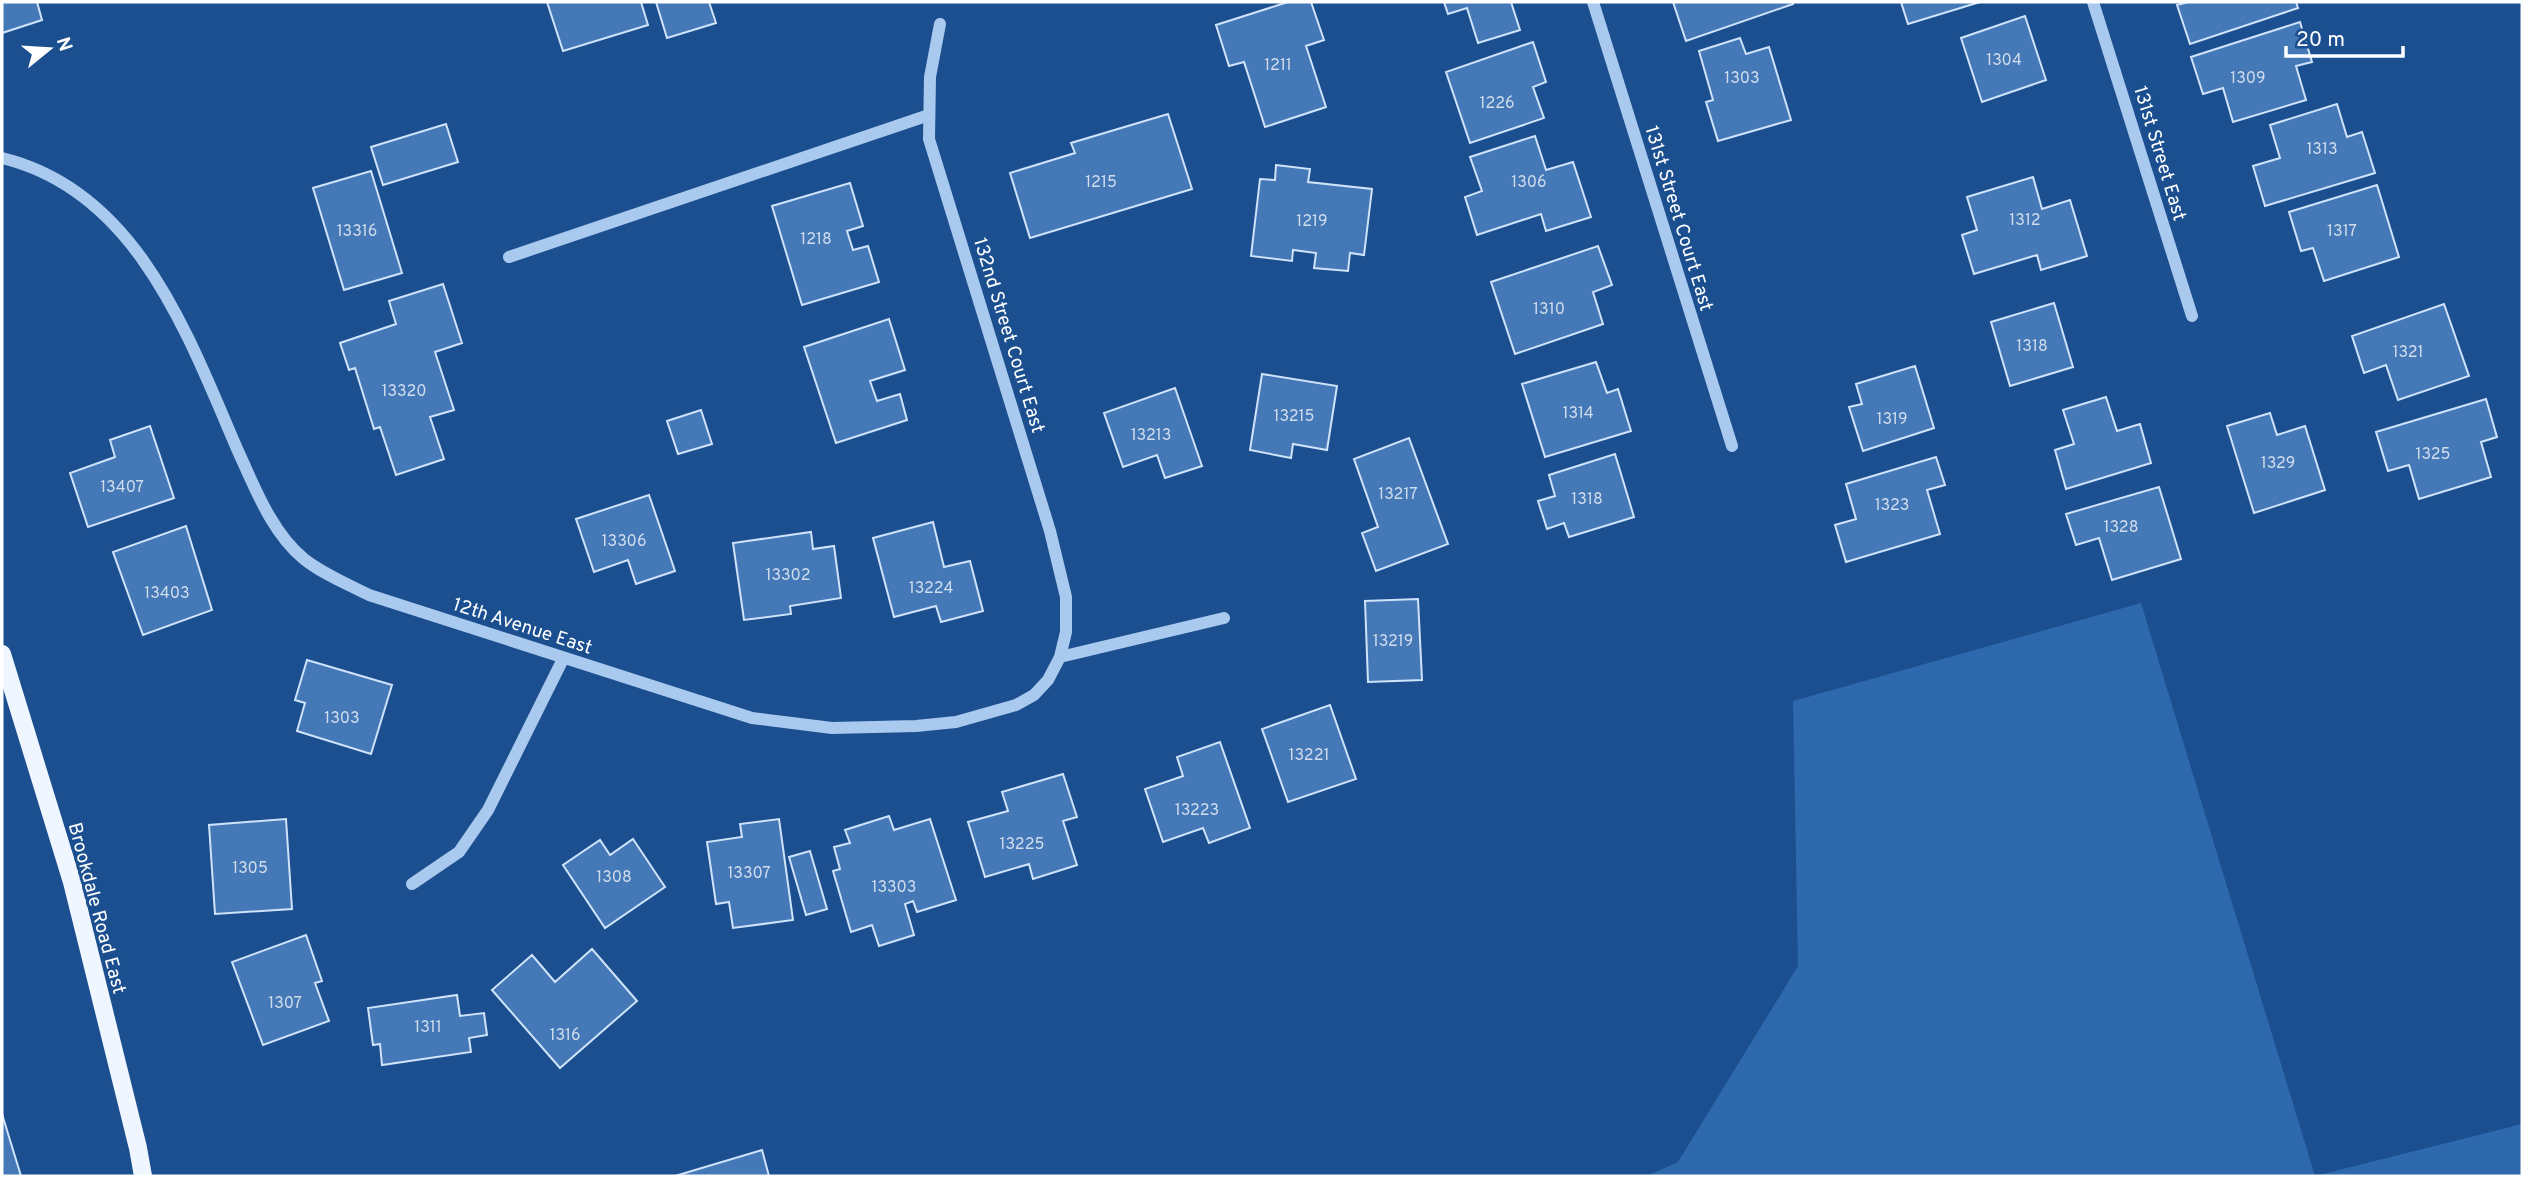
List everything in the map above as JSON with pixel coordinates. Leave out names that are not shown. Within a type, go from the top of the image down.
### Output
[{"type":"main road","name":"Brookdale Road East","points":[[2,654],[72,882],[143,1176]]},
{"type":"street","name":"131st Street Court East","points":[[1592,2],[1732,446]]},
{"type":"street","name":"131st Street East","points":[[2094,2],[2192,316]]},
{"type":"street","name":"132nd Street Court East","points":[[940,24],[930,77],[929,139],[1060,571],[1066,597],[1066,632],[1060,657]]},
{"type":"street","points":[[509,257],[929,115]]},
{"type":"street","name":"12th Avenue East","points":[[2,158],[25,164],[57,179],[89,200],[127,237],[159,284],[194,350],[259,497],[281,533],[303,558],[330,576],[369,595],[752,718],[832,728],[956,722],[1016,705],[1034,695],[1048,680],[1060,657]]},
{"type":"street","points":[[1060,657],[1224,618]]},
{"type":"street","points":[[412,884],[459,852],[488,810],[563,659]]},
{"type":"shaded area","points":[[2141,603],[2315,1176],[1647,1176],[1678,1162],[1798,966],[1793,701]]},
{"type":"shaded area","points":[[2522,1124],[2522,1176],[2315,1176]]},
{"type":"building","points":[[2,2],[37,2],[42,20],[2,33]]},
{"type":"building","points":[[547,2],[641,2],[648,25],[563,51]]},
{"type":"building","points":[[656,2],[709,2],[716,23],[667,38]]},
{"type":"building","points":[[1288,2],[1311,2],[1324,40],[1306,46],[1326,107],[1265,127],[1244,62],[1229,66],[1216,25]]},
{"type":"building","points":[[1444,2],[1511,2],[1520,30],[1478,43],[1467,8],[1448,14]]},
{"type":"building","points":[[1673,2],[1793,2],[1793,4],[1686,41]]},
{"type":"building","points":[[1901,2],[1980,2],[1908,24]]},
{"type":"building","points":[[2188,2],[2296,2],[2298,8],[2190,44],[2177,5]]},
{"type":"building","points":[[2025,16],[2046,80],[1982,102],[1961,38]]},
{"type":"building","points":[[2300,22],[2312,62],[2296,66],[2306,100],[2233,122],[2223,88],[2203,94],[2191,57]]},
{"type":"building","points":[[1740,38],[1746,54],[1769,47],[1791,120],[1718,141],[1706,102],[1713,100],[1699,51]]},
{"type":"building","points":[[1533,42],[1546,82],[1533,87],[1544,118],[1470,143],[1446,72]]},
{"type":"building","points":[[2337,104],[2347,137],[2362,132],[2375,173],[2265,206],[2253,166],[2280,158],[2270,125]]},
{"type":"building","points":[[1168,114],[1192,189],[1030,238],[1010,173],[1075,153],[1071,143]]},
{"type":"building","points":[[446,124],[458,162],[383,185],[371,147]]},
{"type":"building","points":[[1535,136],[1546,170],[1573,162],[1591,217],[1546,231],[1541,214],[1477,235],[1465,197],[1482,191],[1470,157]]},
{"type":"building","points":[[1276,165],[1310,169],[1308,182],[1372,189],[1364,255],[1350,253],[1348,271],[1314,268],[1316,253],[1293,250],[1292,261],[1251,256],[1260,179],[1275,180]]},
{"type":"building","points":[[371,171],[402,273],[344,290],[313,188]]},
{"type":"building","points":[[2033,177],[2042,209],[2070,200],[2087,256],[2041,270],[2037,255],[1974,274],[1962,235],[1977,230],[1967,197]]},
{"type":"building","points":[[850,183],[863,226],[847,231],[853,250],[868,246],[879,282],[802,305],[772,206]]},
{"type":"building","points":[[2377,185],[2399,257],[2324,281],[2313,248],[2301,251],[2289,212]]},
{"type":"building","points":[[1598,246],[1612,285],[1593,292],[1603,324],[1515,354],[1491,282]]},
{"type":"building","points":[[443,284],[462,343],[435,352],[454,410],[430,417],[444,459],[396,475],[380,427],[374,429],[355,368],[349,370],[340,343],[396,324],[389,301]]},
{"type":"building","points":[[2054,303],[2073,367],[2010,386],[1991,322]]},
{"type":"building","points":[[2444,304],[2469,376],[2398,400],[2386,365],[2364,373],[2352,336]]},
{"type":"building","points":[[889,319],[905,370],[870,381],[877,401],[900,394],[907,420],[836,443],[804,347]]},
{"type":"building","points":[[1596,362],[1607,393],[1618,389],[1631,431],[1545,457],[1522,384]]},
{"type":"building","points":[[1915,366],[1934,428],[1863,451],[1849,407],[1862,404],[1856,384]]},
{"type":"building","points":[[1262,374],[1337,386],[1327,450],[1293,444],[1291,458],[1250,450]]},
{"type":"building","points":[[1175,388],[1202,466],[1165,478],[1157,455],[1123,467],[1104,413]]},
{"type":"building","points":[[2106,397],[2117,431],[2140,424],[2151,463],[2066,489],[2055,450],[2074,444],[2063,410]]},
{"type":"building","points":[[2486,399],[2497,437],[2481,442],[2491,477],[2419,499],[2409,465],[2388,471],[2376,432]]},
{"type":"building","points":[[701,410],[712,444],[678,454],[667,421]]},
{"type":"building","points":[[2270,413],[2277,435],[2305,426],[2325,490],[2254,513],[2227,426]]},
{"type":"building","points":[[150,426],[174,498],[88,527],[70,473],[115,457],[110,440]]},
{"type":"building","points":[[1409,438],[1448,544],[1376,571],[1362,533],[1378,527],[1354,459]]},
{"type":"building","points":[[1615,454],[1634,517],[1569,537],[1564,523],[1547,529],[1538,501],[1555,496],[1549,475]]},
{"type":"building","points":[[1936,457],[1945,485],[1927,490],[1940,534],[1846,562],[1835,525],[1856,519],[1846,484]]},
{"type":"building","points":[[2159,487],[2181,559],[2112,580],[2099,538],[2076,545],[2066,514]]},
{"type":"building","points":[[649,495],[675,571],[636,584],[628,560],[594,572],[576,519]]},
{"type":"building","points":[[933,522],[944,567],[970,561],[983,611],[941,622],[936,606],[894,617],[873,538]]},
{"type":"building","points":[[186,526],[212,610],[143,635],[113,552]]},
{"type":"building","points":[[811,532],[813,549],[834,546],[841,598],[790,606],[791,614],[744,620],[733,543]]},
{"type":"building","points":[[1418,599],[1422,680],[1368,682],[1365,601]]},
{"type":"building","points":[[307,660],[392,685],[371,754],[297,731],[305,703],[295,700]]},
{"type":"building","points":[[1330,705],[1356,779],[1288,802],[1262,729]]},
{"type":"building","points":[[1220,742],[1250,828],[1209,843],[1203,828],[1163,842],[1145,789],[1183,776],[1177,757]]},
{"type":"building","points":[[1063,774],[1077,817],[1063,821],[1077,865],[1033,879],[1029,864],[985,877],[968,822],[1008,811],[1002,792]]},
{"type":"building","points":[[889,816],[894,830],[930,819],[956,900],[917,912],[913,901],[905,904],[914,935],[879,946],[872,925],[851,932],[833,871],[840,869],[834,847],[850,843],[845,830]]},
{"type":"building","points":[[286,819],[292,909],[215,914],[209,825]]},
{"type":"building","points":[[779,819],[793,920],[733,928],[729,902],[716,904],[707,842],[742,837],[740,824]]},
{"type":"building","points":[[633,839],[665,887],[605,928],[563,865],[600,840],[610,855]]},
{"type":"building","points":[[810,851],[827,909],[806,915],[789,857]]},
{"type":"building","points":[[306,935],[322,981],[315,983],[329,1021],[263,1045],[232,962]]},
{"type":"building","points":[[592,949],[637,1001],[560,1068],[492,990],[532,955],[555,982]]},
{"type":"building","points":[[457,995],[460,1016],[484,1013],[487,1035],[469,1038],[471,1052],[382,1065],[380,1044],[373,1045],[368,1008]]},
{"type":"building","points":[[2,1114],[21,1176],[2,1176]]},
{"type":"building","points":[[762,1150],[769,1176],[675,1176]]}]
